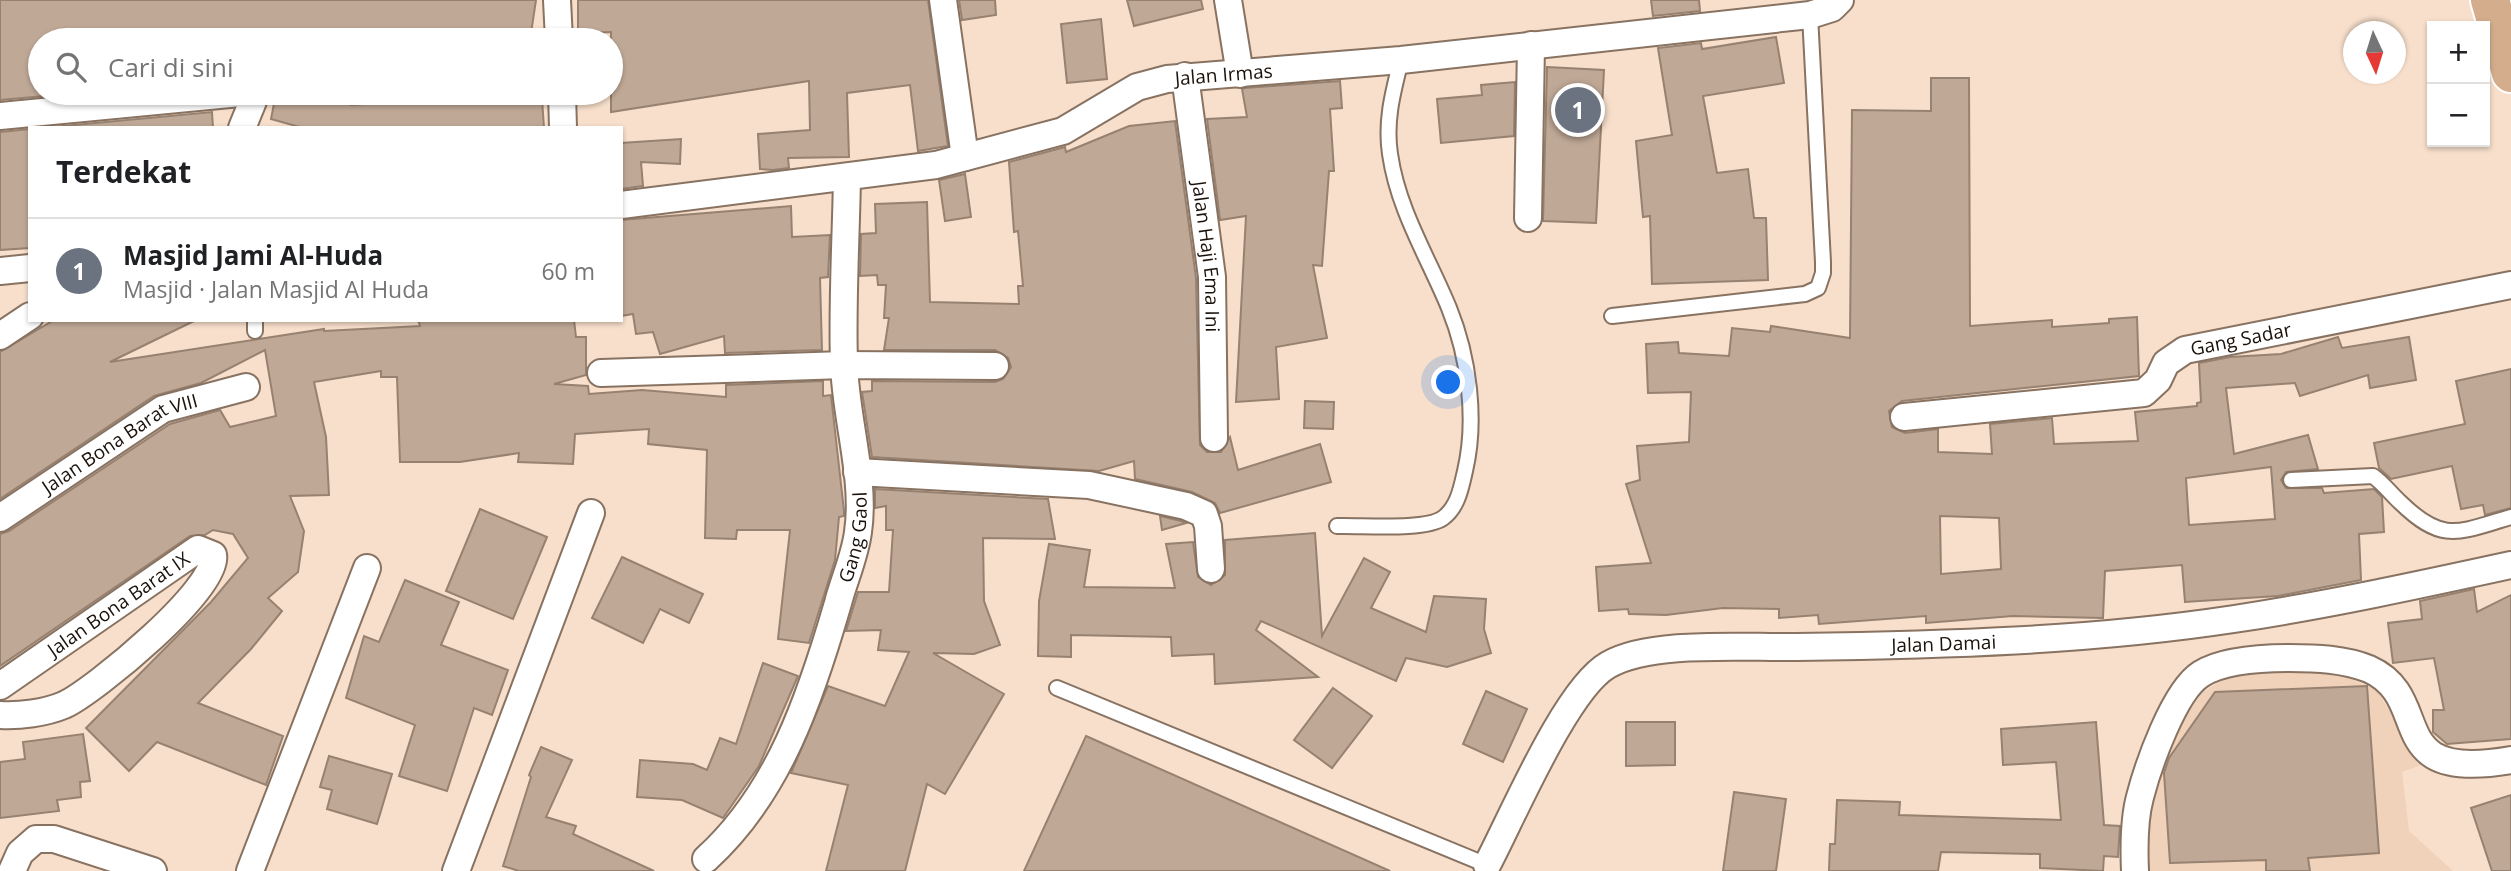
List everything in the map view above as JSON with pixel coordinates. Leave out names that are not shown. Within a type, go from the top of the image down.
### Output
[{"type":"main road","points":[[2490,0],[2511,73]]},
{"type":"street","points":[[557,0],[558,28]]},
{"type":"street","points":[[943,0],[965,157]]},
{"type":"street","points":[[1228,0],[1240,74]]},
{"type":"street","name":"Jalan Irmas","points":[[623,205],[936,165],[1063,131],[1137,88],[1185,76],[1401,60],[1810,15],[1832,8],[1840,0]]},
{"type":"street","points":[[1528,218],[1531,45]]},
{"type":"street","name":"Jalan Haji Ema Ini","points":[[1185,76],[1212,277],[1214,438]]},
{"type":"street","points":[[0,116],[119,105]]},
{"type":"street","points":[[242,126],[246,105]]},
{"type":"street","points":[[563,105],[564,126]]},
{"type":"street","name":"Gang Gaol","points":[[706,859],[733,834],[756,804],[794,732],[827,642],[859,531],[857,472],[844,365],[848,177]]},
{"type":"street","points":[[0,271],[28,268]]},
{"type":"street","name":"Gang Sadar","points":[[1904,417],[2144,393],[2158,380],[2166,363],[2185,350],[2511,285]]},
{"type":"street","points":[[0,336],[28,317]]},
{"type":"street","points":[[601,373],[844,365],[995,366]]},
{"type":"street","name":"Jalan Bona Barat VIII","points":[[0,517],[163,409],[246,387]]},
{"type":"street","points":[[857,472],[1088,485],[1186,506],[1204,514],[1208,526],[1211,569]]},
{"type":"street","points":[[456,871],[591,513]]},
{"type":"street","name":"Jalan Bona Barat IX","points":[[0,686],[198,549],[213,555],[210,572],[193,595],[93,689],[62,706],[29,714],[0,715]]},
{"type":"street","name":"Jalan Damai","points":[[1486,868],[1576,694],[1608,665],[1628,656],[1668,649],[1911,645],[2114,634],[2232,620],[2511,565]]},
{"type":"street","points":[[250,871],[367,568]]},
{"type":"street","points":[[2135,871],[2139,798],[2162,732],[2178,701],[2200,674],[2243,661],[2322,658],[2367,668],[2391,681],[2424,751],[2437,759],[2490,763],[2511,760]]},
{"type":"street","points":[[12,871],[20,853],[36,839],[54,839],[153,871]]},
{"type":"lane","points":[[1612,316],[1805,294],[1818,288],[1823,262],[1810,15]]},
{"type":"lane","points":[[1337,526],[1426,524],[1441,520],[1460,496],[1469,453],[1468,387],[1457,335],[1450,310],[1399,196],[1390,156],[1387,127],[1401,60]]},
{"type":"lane","points":[[2291,480],[2373,476],[2420,522],[2440,531],[2460,531],[2511,517]]},
{"type":"lane","points":[[1057,688],[1486,868]]},
{"type":"shaded area","points":[[2268,669],[2334,672],[2377,690],[2421,765],[2402,772],[2409,831],[2453,871],[2144,871],[2149,804],[2171,737],[2202,693],[2227,677]]},
{"type":"building","points":[[0,0],[536,0],[532,28],[28,28],[28,97],[0,100]]},
{"type":"building","points":[[578,0],[928,0],[948,146],[918,151],[910,85],[847,93],[849,157],[788,158],[789,168],[760,169],[758,134],[810,130],[809,81],[611,112],[611,105],[623,105],[623,28],[578,28]]},
{"type":"building","points":[[959,0],[995,0],[996,15],[962,20]]},
{"type":"building","points":[[1127,0],[1201,0],[1203,9],[1134,26]]},
{"type":"building","points":[[1651,0],[1699,0],[1700,11],[1653,16]]},
{"type":"building","points":[[1101,19],[1107,79],[1067,83],[1061,24]]},
{"type":"building","points":[[1776,37],[1784,83],[1703,96],[1717,173],[1748,169],[1754,218],[1766,218],[1768,280],[1652,284],[1650,216],[1643,217],[1636,141],[1672,135],[1658,48],[1701,43],[1702,49]]},
{"type":"building","points":[[1547,67],[1604,70],[1596,223],[1543,221]]},
{"type":"building","points":[[1931,78],[1969,78],[1970,326],[2052,320],[2052,327],[2109,323],[2109,319],[2137,317],[2139,376],[1902,401],[1889,411],[1892,427],[1905,433],[1938,429],[1938,452],[1992,454],[1990,424],[2052,418],[2054,444],[2138,441],[2135,412],[2197,406],[2197,403],[2201,402],[2199,363],[2230,357],[2281,354],[2338,337],[2342,348],[2409,337],[2416,380],[2370,388],[2368,375],[2300,396],[2295,383],[2226,388],[2234,454],[2308,435],[2318,469],[2286,472],[2281,480],[2286,488],[2322,488],[2324,493],[2374,489],[2382,497],[2384,532],[2359,534],[2361,580],[2278,596],[2185,602],[2182,565],[2105,571],[2103,618],[2013,616],[1926,623],[1926,616],[1819,624],[1818,615],[1779,618],[1779,609],[1723,608],[1666,615],[1629,614],[1628,609],[1599,611],[1596,567],[1651,563],[1626,484],[1640,480],[1637,446],[1689,442],[1691,392],[1648,393],[1646,344],[1678,342],[1679,353],[1729,356],[1732,328],[1770,332],[1771,326],[1850,338],[1852,110],[1931,111]],"holes":[[[2271,467],[2275,519],[2189,525],[2186,478]],[[1940,516],[1999,518],[2001,569],[1941,574]]]},
{"type":"building","points":[[1340,81],[1342,108],[1330,109],[1334,171],[1329,171],[1322,266],[1313,265],[1327,338],[1276,347],[1279,399],[1236,402],[1246,216],[1220,220],[1207,119],[1247,117],[1242,89],[1245,88]]},
{"type":"building","points":[[1515,82],[1514,136],[1441,143],[1437,99],[1482,95],[1481,85]]},
{"type":"building","points":[[274,105],[542,105],[544,126],[296,126],[271,119]]},
{"type":"building","points":[[212,112],[213,126],[63,126]]},
{"type":"building","points":[[1175,121],[1196,278],[1200,445],[1207,452],[1221,452],[1230,437],[1238,470],[1320,444],[1331,482],[1220,513],[1215,503],[1192,492],[1135,479],[1134,461],[1099,471],[872,457],[862,392],[872,391],[872,381],[995,382],[1003,379],[1011,367],[1008,358],[995,350],[884,350],[889,318],[884,318],[886,285],[878,285],[877,275],[860,276],[861,234],[876,233],[875,204],[927,202],[930,302],[1019,304],[1018,286],[1023,286],[1018,231],[1014,232],[1009,162],[1065,147],[1066,152],[1129,126]]},
{"type":"building","points":[[28,129],[28,248],[0,250],[0,132]]},
{"type":"building","points":[[681,139],[680,164],[641,162],[643,186],[623,189],[623,143]]},
{"type":"building","points":[[965,174],[971,217],[945,221],[939,180]]},
{"type":"building","points":[[791,206],[792,237],[830,235],[828,277],[820,278],[822,350],[725,353],[724,336],[660,354],[653,332],[636,334],[633,314],[623,316],[623,220]]},
{"type":"building","points":[[51,322],[192,322],[110,362],[324,329],[420,326],[419,322],[574,322],[576,337],[586,337],[586,375],[554,384],[588,386],[589,394],[642,390],[726,397],[726,385],[823,381],[823,396],[831,395],[844,511],[844,516],[839,517],[835,560],[809,643],[778,639],[790,530],[737,530],[736,539],[705,538],[707,450],[648,444],[649,429],[575,434],[573,464],[518,462],[519,453],[460,462],[400,462],[397,377],[381,377],[381,371],[314,382],[326,437],[329,495],[290,496],[304,531],[298,572],[268,598],[282,611],[251,649],[198,703],[283,736],[266,785],[157,742],[129,771],[86,728],[211,602],[248,558],[233,534],[213,530],[205,535],[190,536],[0,666],[0,534],[9,531],[170,424],[220,410],[230,427],[276,416],[265,350],[201,383],[154,396],[0,499],[0,352]]},
{"type":"building","points":[[2511,369],[2511,508],[2485,515],[2483,505],[2461,509],[2452,466],[2391,479],[2379,468],[2374,443],[2465,424],[2456,381]]},
{"type":"building","points":[[1305,401],[1334,402],[1333,429],[1304,428]]},
{"type":"building","points":[[875,489],[1048,499],[1055,539],[983,538],[984,601],[1000,645],[974,654],[933,653],[1004,694],[945,794],[927,784],[905,871],[826,871],[848,785],[791,773],[828,686],[885,706],[909,652],[878,650],[881,630],[846,631],[858,592],[889,592],[893,530],[886,530],[886,506],[875,508]]},
{"type":"building","points":[[480,509],[547,537],[513,619],[446,591]]},
{"type":"building","points":[[1160,516],[1181,521],[1186,523],[1162,530]]},
{"type":"building","points":[[1315,533],[1322,636],[1364,558],[1390,572],[1371,608],[1426,632],[1434,596],[1486,599],[1484,629],[1491,653],[1447,667],[1406,658],[1396,681],[1261,621],[1256,630],[1318,677],[1215,684],[1214,654],[1172,656],[1171,637],[1071,635],[1071,657],[1038,656],[1039,601],[1049,544],[1090,550],[1084,587],[1175,588],[1166,544],[1193,542],[1198,577],[1211,585],[1225,575],[1225,540]]},
{"type":"building","points":[[622,557],[703,594],[689,623],[660,609],[643,643],[592,618]]},
{"type":"building","points":[[405,580],[459,602],[441,645],[508,670],[492,715],[474,708],[447,791],[399,776],[415,725],[346,698],[364,636],[379,642]]},
{"type":"building","points":[[2474,589],[2477,612],[2511,595],[2511,739],[2447,744],[2433,732],[2433,710],[2444,710],[2434,658],[2393,663],[2388,623],[2422,619],[2420,601]]},
{"type":"building","points":[[763,663],[798,676],[759,766],[723,818],[682,800],[637,797],[640,760],[693,764],[707,770],[720,738],[736,744]]},
{"type":"building","points":[[2367,686],[2379,853],[2308,858],[2310,871],[2266,871],[2266,860],[2170,863],[2164,773],[2169,758],[2215,692]]},
{"type":"building","points":[[1333,688],[1372,716],[1332,768],[1294,740]]},
{"type":"building","points":[[1486,691],[1527,709],[1503,762],[1463,744]]},
{"type":"building","points":[[1626,722],[1675,722],[1675,765],[1626,766]]},
{"type":"building","points":[[2096,722],[2104,825],[2120,826],[2118,857],[2104,856],[2103,871],[2040,868],[2040,854],[1941,852],[1938,871],[1829,871],[1830,844],[1835,844],[1837,800],[1900,802],[1899,815],[2061,820],[2056,762],[2003,765],[2001,729]]},
{"type":"building","points":[[83,734],[90,781],[80,782],[81,797],[57,800],[59,811],[0,818],[0,762],[25,759],[23,742]]},
{"type":"building","points":[[1086,736],[1390,871],[1024,871]]},
{"type":"building","points":[[541,747],[572,760],[546,817],[576,826],[573,834],[654,871],[519,871],[503,866],[531,777],[529,775]]},
{"type":"building","points":[[329,756],[392,774],[377,824],[327,809],[332,790],[320,787]]},
{"type":"building","points":[[1734,792],[1786,799],[1776,871],[1723,871]]},
{"type":"building","points":[[2511,795],[2511,871],[2492,871],[2471,808]]},
{"type":"place","name":"Masjid Jami Al-Huda","points":[[1578,110]]}]
